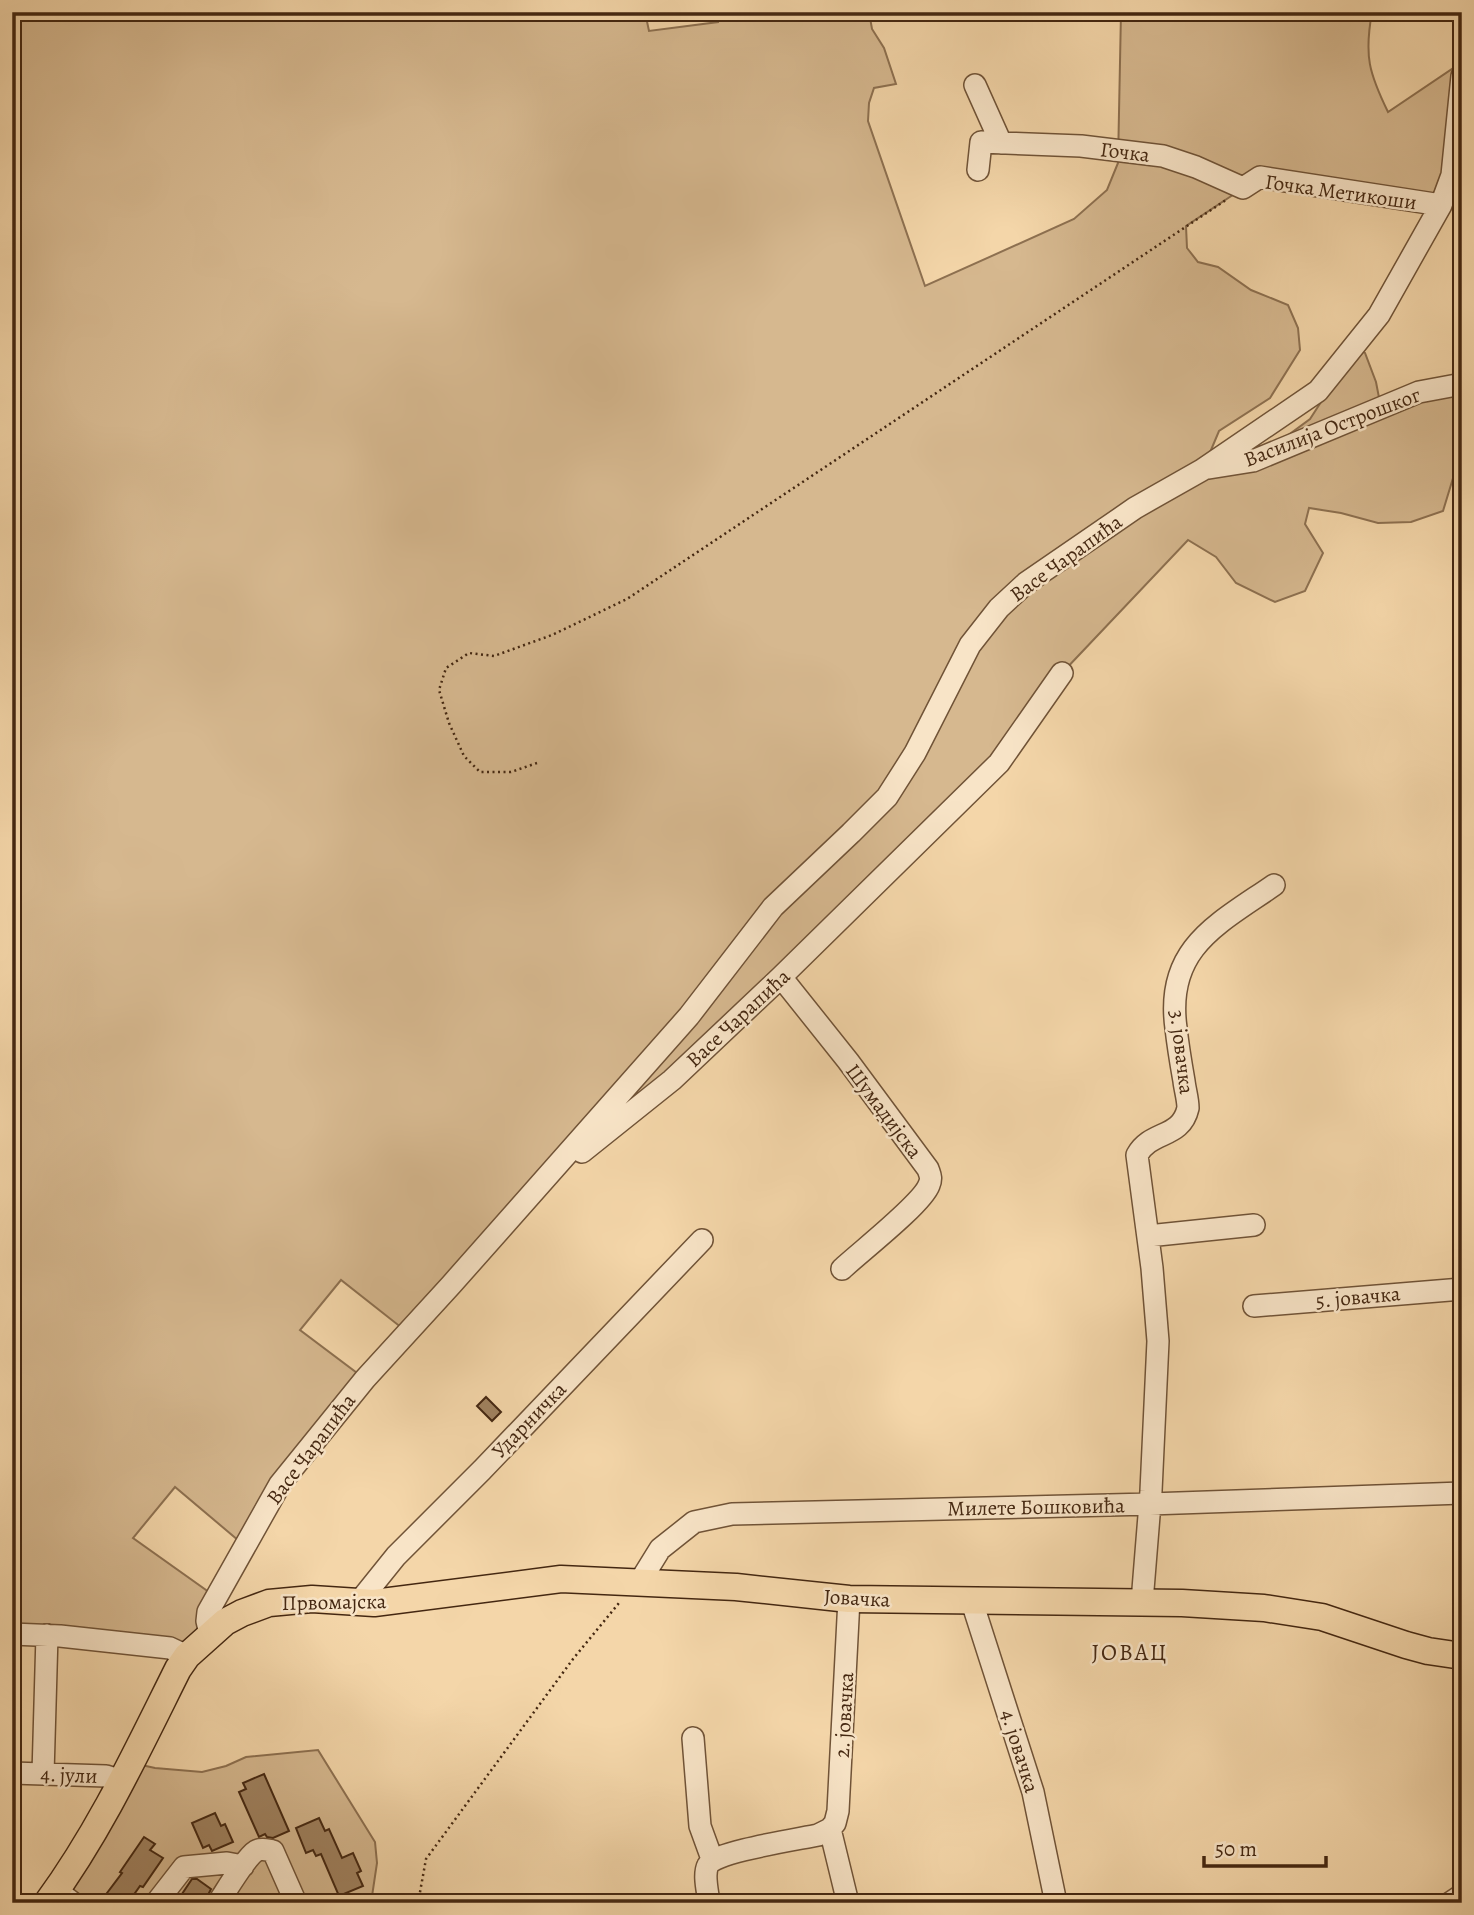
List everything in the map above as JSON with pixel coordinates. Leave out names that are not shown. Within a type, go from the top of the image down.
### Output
[{"type":"main road","name":"Првомајска","points":[[59,1899],[178,1669],[187,1656],[210,1634],[242,1613],[269,1603],[312,1599],[395,1601],[561,1579],[639,1583]]},
{"type":"main road","name":"Јовачка","points":[[639,1583],[736,1587],[849,1599],[1142,1602],[1252,1607],[1310,1614],[1420,1649],[1461,1654]]},
{"type":"street","points":[[1457,174],[1462,76]]},
{"type":"street","points":[[975,85],[1002,143],[981,142],[978,170]]},
{"type":"street","name":"Гочка","points":[[1002,143],[1081,146],[1163,156],[1244,188]]},
{"type":"street","name":"Васе Чарапића","points":[[210,1634],[208,1612],[280,1484],[365,1379],[690,1016],[773,907],[887,797],[915,753],[970,645],[999,608],[1026,583],[1124,515],[1202,470],[1318,391],[1379,315],[1457,174]]},
{"type":"street","name":"Гочка Метикоши","points":[[1244,188],[1260,177],[1441,205]]},
{"type":"street","name":"Василија Острошког","points":[[1202,470],[1253,461],[1419,392],[1462,384]]},
{"type":"street","name":"Васе Чарапића","points":[[536,1189],[672,1080],[782,977],[999,763],[1062,674]]},
{"type":"street","name":"3. јовачка","points":[[1142,1602],[1158,1341],[1137,1154],[1148,1141],[1179,1127],[1188,1108],[1175,1022],[1179,973],[1199,940],[1275,885]]},
{"type":"street","name":"Шумадијска","points":[[782,977],[848,1061],[928,1169],[931,1178],[929,1187],[913,1206],[842,1269]]},
{"type":"street","points":[[1148,1236],[1254,1225]]},
{"type":"street","name":"Ударничка","points":[[359,1602],[396,1556],[702,1240]]},
{"type":"street","name":"5. јовачка","points":[[1254,1307],[1462,1289]]},
{"type":"street","name":"Милете Бошковића","points":[[639,1583],[660,1549],[694,1522],[732,1514],[1462,1493]]},
{"type":"street","name":"2. јовачка","points":[[848,1903],[830,1829],[835,1823],[840,1791],[849,1599]]},
{"type":"street","name":"4. јовачка","points":[[972,1602],[1033,1792],[1056,1903]]},
{"type":"street","points":[[12,1634],[170,1648],[187,1656]]},
{"type":"street","points":[[43,1773],[47,1635]]},
{"type":"street","points":[[693,1738],[700,1826],[712,1860]]},
{"type":"street","name":"4. јули","points":[[13,1776],[43,1773],[106,1776],[122,1781]]},
{"type":"street","points":[[709,1903],[706,1875],[707,1866],[712,1860],[733,1852],[818,1835],[830,1829]]},
{"type":"street","points":[[218,1903],[254,1851],[260,1849],[273,1851],[296,1903]]},
{"type":"street","points":[[156,1903],[184,1867],[227,1863],[243,1866]]},
{"type":"street","points":[[1450,1903],[1462,1895]]},
{"type":"path","points":[[537,763],[511,772],[480,772],[464,756],[449,723],[439,690],[446,668],[469,653],[494,656],[552,635],[627,599],[1244,188]]},
{"type":"path","points":[[418,1903],[426,1859],[573,1659],[617,1605],[639,1583]]},
{"type":"shaded area","points":[[12,12],[645,12],[649,31],[718,22],[719,12],[869,12],[872,29],[884,48],[896,84],[874,88],[869,103],[868,121],[925,286],[1074,219],[1107,190],[1118,163],[1121,12],[1372,12],[1368,41],[1370,64],[1376,86],[1388,112],[1455,67],[1462,77],[1441,205],[1260,177],[1186,226],[1187,248],[1198,262],[1218,267],[1251,290],[1288,305],[1298,328],[1300,350],[1270,398],[1219,431],[1203,469],[1253,461],[1310,419],[1356,348],[1365,353],[1376,382],[1381,408],[1462,392],[1462,441],[1443,511],[1411,522],[1378,523],[1309,508],[1305,524],[1323,553],[1305,591],[1275,602],[1236,583],[1216,557],[1188,540],[1062,673],[999,763],[781,977],[536,1189],[407,1332],[341,1280],[300,1330],[365,1379],[245,1546],[175,1487],[133,1538],[206,1590],[214,1600],[187,1656],[12,1634]]},
{"type":"shaded area","points":[[318,1750],[375,1842],[377,1863],[371,1903],[47,1903],[132,1763],[202,1772],[246,1757]]},
{"type":"building","points":[[486,1397],[501,1412],[492,1421],[477,1406]]},
{"type":"building","points":[[264,1774],[289,1831],[273,1838],[265,1834],[259,1837],[239,1792],[246,1789],[243,1783]]},
{"type":"building","points":[[215,1813],[221,1826],[225,1824],[233,1842],[212,1851],[209,1845],[203,1848],[192,1823]]},
{"type":"building","points":[[319,1818],[325,1831],[329,1829],[342,1858],[353,1853],[361,1871],[357,1873],[363,1886],[339,1896],[321,1854],[316,1856],[313,1850],[306,1853],[296,1828]]},
{"type":"building","points":[[144,1837],[155,1844],[150,1850],[163,1858],[128,1903],[112,1903],[104,1897]]},
{"type":"building","points":[[192,1879],[197,1879],[211,1889],[204,1903],[176,1903]]},
{"type":"district","name":"ЈОВАЦ","points":[[1130,1652]]}]
